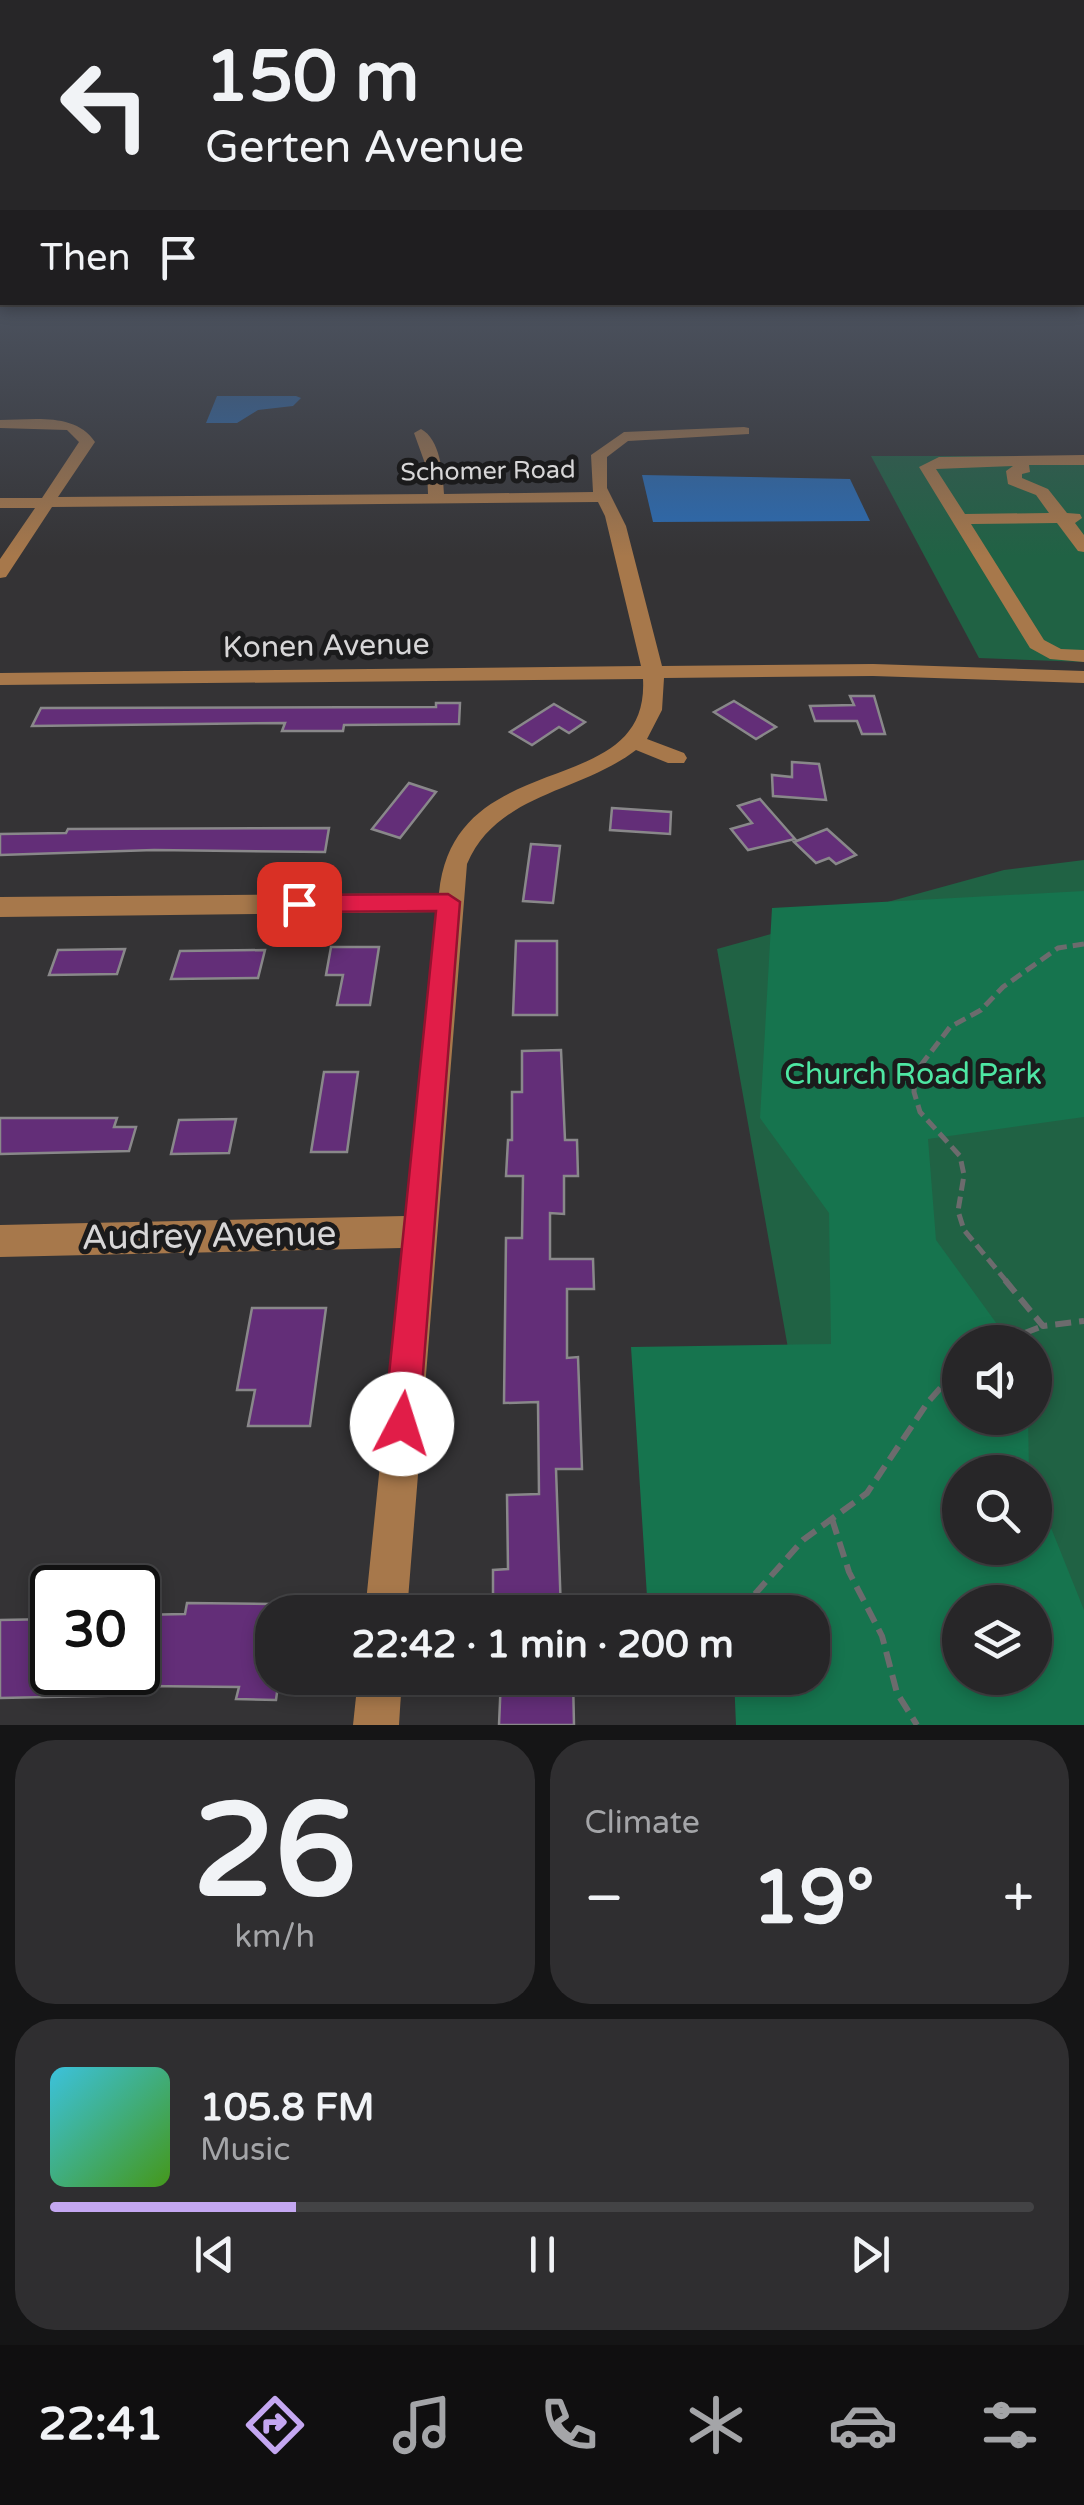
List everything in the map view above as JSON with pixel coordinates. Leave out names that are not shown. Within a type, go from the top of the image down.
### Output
[{"type":"street","points":[[0,424],[70,426],[80,430],[87,442],[0,572]]},
{"type":"street","points":[[600,497],[596,473],[599,455],[624,437],[744,431]]},
{"type":"street","points":[[421,433],[436,469],[436,499]]},
{"type":"street","points":[[1084,460],[1021,465],[929,464],[928,470],[1037,644],[1057,654],[1084,656]]},
{"type":"street","points":[[1021,465],[1014,471],[1014,481],[1042,492],[1084,548]]},
{"type":"street","name":"Schomer Road","points":[[0,503],[600,497],[616,520],[652,673]]},
{"type":"street","points":[[959,519],[1084,518]]},
{"type":"street","points":[[387,1595],[448,902],[454,864],[478,823],[518,800],[590,770],[634,741],[652,712],[652,673],[873,670],[1084,677]]},
{"type":"street","name":"Konen Avenue","points":[[0,680],[652,673]]},
{"type":"street","points":[[634,741],[676,758]]},
{"type":"street","points":[[0,907],[448,902]]},
{"type":"street","name":"Audrey Avenue","points":[[0,1241],[418,1232]]},
{"type":"street","points":[[376,1725],[379,1695]]},
{"type":"path","points":[[1042,1325],[964,1230],[958,1212],[964,1175],[960,1156],[920,1112],[914,1092],[916,1073],[950,1027],[982,1010],[1002,987],[1032,970],[1058,948],[1084,944]]},
{"type":"path","points":[[1051,1325],[1084,1321]]},
{"type":"path","points":[[754,1595],[804,1540],[867,1493],[942,1386]]},
{"type":"path","points":[[832,1519],[849,1572],[882,1636],[897,1693],[918,1725]]},
{"type":"green space","points":[[871,456],[1084,456],[1084,662],[979,658]]},
{"type":"green space","name":"Church Road Park","points":[[1084,860],[1084,1725],[855,1725],[717,949],[1004,870]]},
{"type":"green space","name":"Church Road Park","points":[[1084,891],[1084,1117],[928,1139],[936,1240],[998,1325],[942,1325],[942,1435],[1028,1435],[1029,1455],[942,1455],[942,1565],[1052,1565],[1052,1530],[1084,1610],[1084,1725],[736,1725],[735,1695],[830,1695],[830,1595],[647,1595],[631,1347],[831,1344],[829,1213],[760,1118],[772,908]]},
{"type":"water","points":[[217,396],[301,398],[293,406],[258,410],[237,423],[206,423]]},
{"type":"water","points":[[642,475],[850,479],[870,521],[653,522]]},
{"type":"building","points":[[850,696],[874,696],[885,734],[862,734],[857,721],[815,721],[810,706],[854,705]]},
{"type":"building","points":[[734,701],[776,727],[756,739],[714,712]]},
{"type":"building","points":[[436,703],[460,703],[459,724],[344,725],[343,731],[282,731],[285,723],[32,726],[41,708],[436,707]]},
{"type":"building","points":[[554,704],[585,722],[569,733],[559,727],[532,745],[510,732]]},
{"type":"building","points":[[792,762],[819,764],[826,800],[773,796],[772,775],[792,777]]},
{"type":"building","points":[[409,783],[436,792],[400,838],[372,829]]},
{"type":"building","points":[[760,799],[795,839],[748,850],[731,829],[752,823],[738,806]]},
{"type":"building","points":[[612,808],[671,812],[670,834],[610,830]]},
{"type":"building","points":[[329,828],[325,852],[154,850],[0,855],[0,834],[66,833],[68,829]]},
{"type":"building","points":[[827,829],[856,855],[836,864],[829,858],[816,863],[794,842]]},
{"type":"building","points":[[531,844],[560,846],[553,903],[523,901]]},
{"type":"building","points":[[516,941],[557,941],[557,1015],[513,1015]]},
{"type":"building","points":[[331,947],[379,947],[370,1005],[337,1005],[343,975],[326,975]]},
{"type":"building","points":[[125,949],[117,974],[49,975],[58,950]]},
{"type":"building","points":[[265,950],[258,978],[171,979],[180,951]]},
{"type":"building","points":[[561,1050],[565,1140],[577,1140],[578,1176],[564,1176],[564,1214],[550,1213],[550,1259],[593,1259],[594,1289],[567,1289],[567,1358],[578,1357],[582,1469],[556,1469],[560,1595],[493,1595],[493,1570],[508,1569],[507,1495],[539,1494],[538,1402],[504,1403],[506,1238],[522,1238],[523,1176],[506,1176],[508,1140],[512,1140],[512,1092],[522,1092],[522,1051]]},
{"type":"building","points":[[324,1072],[358,1072],[347,1152],[311,1152]]},
{"type":"building","points":[[0,1118],[117,1118],[114,1127],[136,1127],[129,1151],[0,1154]]},
{"type":"building","points":[[236,1119],[229,1153],[171,1154],[179,1120]]},
{"type":"building","points":[[252,1308],[326,1308],[310,1426],[248,1426],[255,1390],[237,1390]]},
{"type":"building","points":[[187,1603],[255,1604],[255,1695],[277,1695],[276,1700],[236,1699],[239,1687],[160,1686],[160,1615],[185,1614]]},
{"type":"building","points":[[30,1619],[30,1695],[143,1695],[0,1698],[0,1620]]},
{"type":"building","points":[[500,1695],[573,1695],[574,1725],[499,1725]]},
{"type":"route","points":[[299,904],[448,902],[402,1424]]}]
